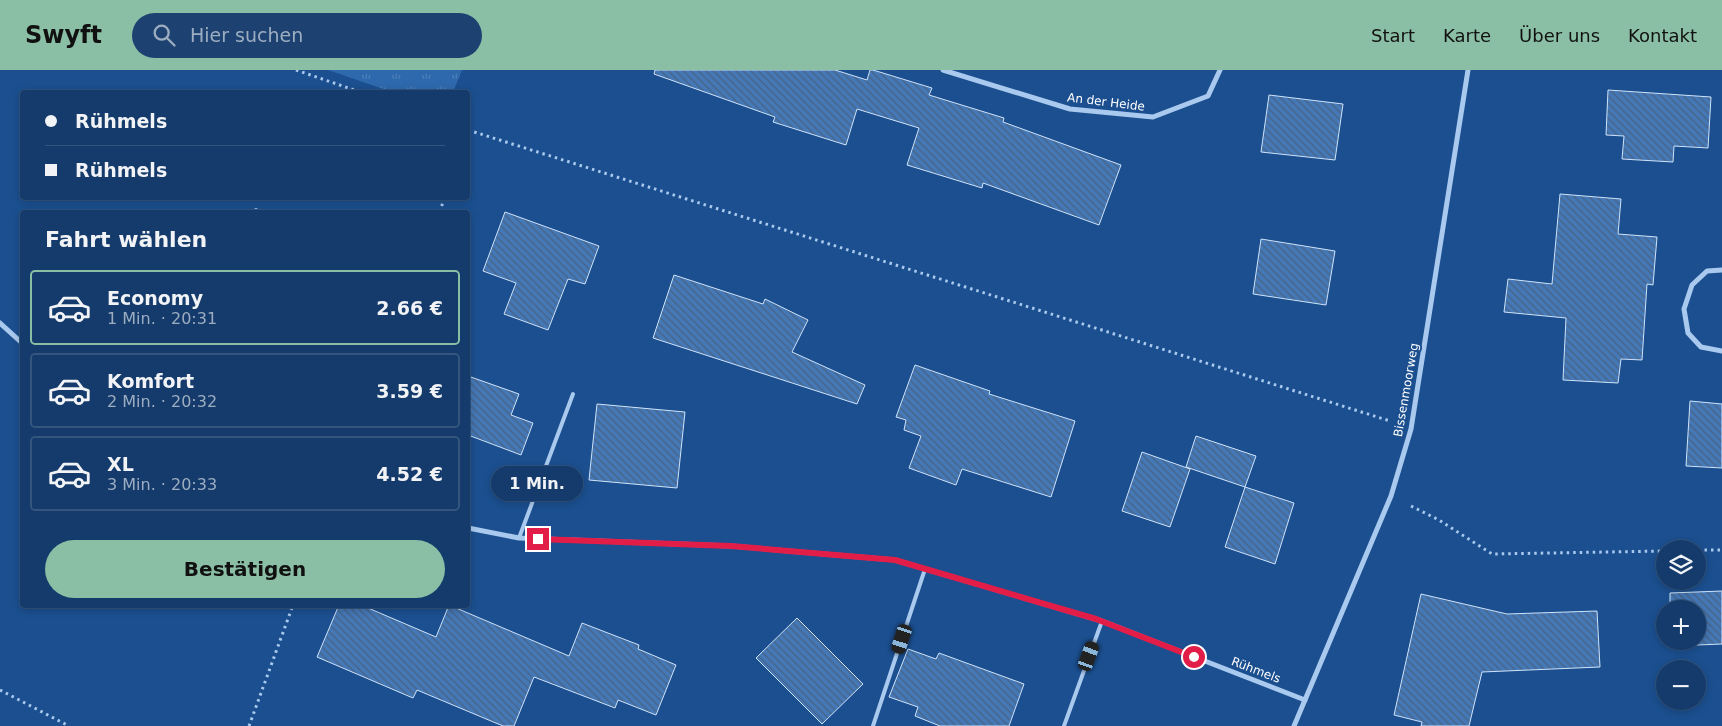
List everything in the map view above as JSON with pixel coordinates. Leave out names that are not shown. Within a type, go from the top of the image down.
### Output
[{"type":"street","name":"An der Heide","points":[[943,70],[1070,109],[1153,118],[1208,96],[1220,70]]},
{"type":"street","name":"Bissenmoorweg","points":[[1294,726],[1391,496],[1411,429],[1468,70]]},
{"type":"street","points":[[1722,270],[1707,271],[1692,285],[1684,308],[1688,333],[1702,347],[1722,351]]},
{"type":"street","points":[[0,323],[20,341]]},
{"type":"street","name":"Rühmels","points":[[470,528],[519,538],[731,546],[895,560],[1102,621],[1305,700]]},
{"type":"lane","points":[[519,538],[573,394]]},
{"type":"lane","points":[[873,726],[925,569]]},
{"type":"lane","points":[[1064,726],[1102,621]]},
{"type":"path","points":[[296,70],[354,90]]},
{"type":"path","points":[[470,131],[1350,408],[1411,429]]},
{"type":"path","points":[[1391,496],[1439,520],[1492,554],[1656,551]]},
{"type":"path","points":[[1706,550],[1722,550]]},
{"type":"path","points":[[249,726],[292,608]]},
{"type":"path","points":[[0,690],[69,726]]},
{"type":"green space","points":[[328,70],[462,70],[454,90],[386,90]]},
{"type":"building","points":[[655,70],[835,70],[867,80],[870,70],[873,70],[932,88],[929,95],[1004,118],[1003,122],[1121,165],[1099,225],[983,183],[982,188],[907,165],[919,128],[857,109],[846,145],[773,122],[775,117],[654,74]]},
{"type":"building","points":[[1608,90],[1711,97],[1708,148],[1674,146],[1673,162],[1622,159],[1624,136],[1606,135]]},
{"type":"building","points":[[1269,95],[1343,104],[1335,160],[1261,152]]},
{"type":"building","points":[[1560,194],[1621,199],[1618,234],[1657,237],[1653,285],[1647,284],[1642,360],[1621,359],[1618,383],[1563,380],[1566,318],[1504,312],[1508,279],[1552,284]]},
{"type":"building","points":[[505,212],[599,246],[585,284],[568,279],[548,330],[504,314],[516,283],[483,271]]},
{"type":"building","points":[[1261,239],[1335,251],[1326,305],[1253,294]]},
{"type":"building","points":[[674,275],[763,304],[765,299],[808,320],[792,352],[865,385],[857,404],[653,338]]},
{"type":"building","points":[[915,365],[990,391],[989,394],[1075,421],[1051,497],[962,469],[956,485],[909,468],[921,436],[904,430],[906,420],[896,417]]},
{"type":"building","points":[[470,377],[519,394],[511,415],[533,423],[521,455],[470,436]]},
{"type":"building","points":[[1690,401],[1722,404],[1722,468],[1686,466]]},
{"type":"building","points":[[597,404],[685,412],[677,488],[589,480]]},
{"type":"building","points":[[1196,436],[1256,456],[1245,487],[1186,467]]},
{"type":"building","points":[[1142,452],[1190,469],[1170,527],[1122,511]]},
{"type":"building","points":[[1245,487],[1294,503],[1275,564],[1225,547]]},
{"type":"building","points":[[1722,591],[1722,644],[1706,645],[1706,600],[1670,600],[1670,593]]},
{"type":"building","points":[[1421,594],[1507,614],[1597,611],[1600,667],[1482,672],[1469,726],[1421,726],[1422,722],[1394,715]]},
{"type":"building","points":[[338,608],[368,608],[436,637],[448,608],[456,608],[569,656],[582,623],[639,645],[638,649],[676,665],[656,715],[618,700],[615,708],[534,677],[514,726],[503,726],[417,690],[413,698],[317,657]]},
{"type":"building","points":[[797,618],[863,684],[822,724],[756,658]]},
{"type":"building","points":[[908,649],[936,659],[939,653],[1024,684],[1009,726],[940,726],[915,716],[918,707],[889,697]]},
{"type":"route","points":[[538,539],[731,546],[895,560],[1096,619],[1194,657]]}]
